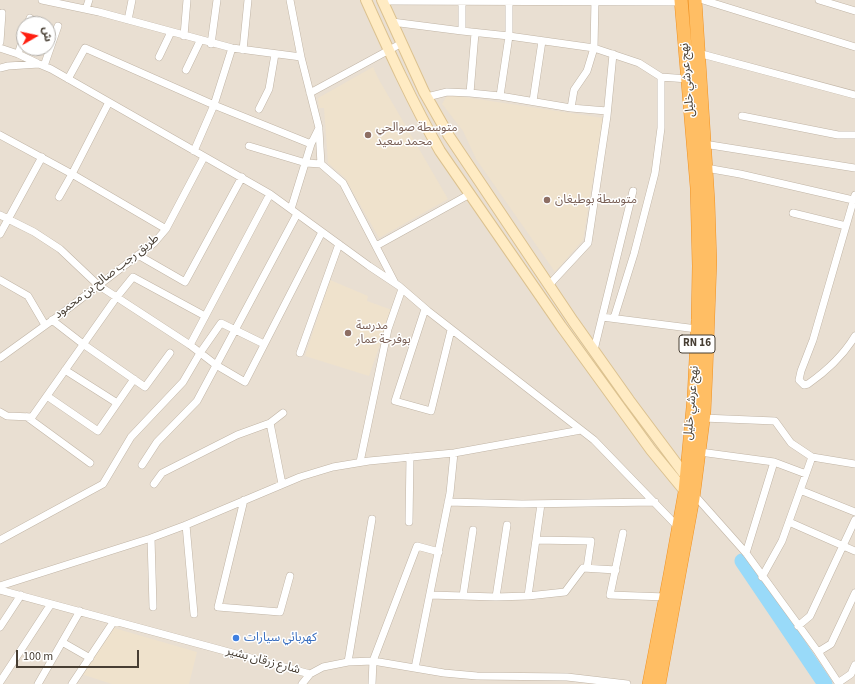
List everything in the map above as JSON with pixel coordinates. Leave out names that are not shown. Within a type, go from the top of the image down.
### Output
[{"type":"highway","name":"نهج عرشي خليل","points":[[659,684],[680,573],[700,452],[708,327],[710,262],[708,201],[695,0]]},
{"type":"highway","name":"نهج عرشي خليل","points":[[649,684],[679,528],[693,495],[685,476],[694,397],[699,266],[697,188],[681,1]]},
{"type":"street","points":[[42,0],[86,9],[211,44],[243,50],[301,57]]},
{"type":"street","points":[[86,9],[89,0]]},
{"type":"street","points":[[128,20],[132,0]]},
{"type":"street","points":[[184,36],[187,0]]},
{"type":"street","points":[[211,44],[217,0]]},
{"type":"street","points":[[243,50],[248,0]]},
{"type":"street","points":[[290,0],[301,57],[319,128],[321,164]]},
{"type":"street","points":[[366,0],[388,50],[428,131],[440,151],[561,326],[652,450],[746,553],[818,652],[838,684],[851,674],[855,665]]},
{"type":"street","points":[[681,1],[382,0],[437,117],[549,285],[629,400],[685,476]]},
{"type":"street","points":[[703,0],[855,47]]},
{"type":"street","points":[[819,0],[855,11]]},
{"type":"street","points":[[462,1],[462,31]]},
{"type":"street","points":[[500,96],[509,36],[509,1]]},
{"type":"street","points":[[571,108],[574,90],[588,71],[594,48],[595,1]]},
{"type":"street","points":[[0,42],[2,13]]},
{"type":"street","points":[[392,22],[594,48],[639,63],[661,77],[688,79]]},
{"type":"street","points":[[41,65],[58,26]]},
{"type":"street","points":[[159,58],[171,32]]},
{"type":"street","points":[[470,93],[475,33]]},
{"type":"street","points":[[186,70],[200,40]]},
{"type":"street","points":[[533,101],[542,41]]},
{"type":"street","points":[[310,93],[402,43]]},
{"type":"street","points":[[0,48],[16,53]]},
{"type":"street","points":[[68,79],[85,48],[214,105],[312,144]]},
{"type":"street","points":[[194,151],[214,105],[232,48]]},
{"type":"street","points":[[698,53],[855,95]]},
{"type":"street","points":[[259,109],[269,89],[275,54]]},
{"type":"street","points":[[549,285],[588,243],[607,111],[613,54]]},
{"type":"street","points":[[22,56],[68,79],[270,194],[338,244],[396,283],[451,330],[594,440],[679,528]]},
{"type":"street","points":[[0,68],[8,66],[41,65]]},
{"type":"street","points":[[614,318],[634,254],[655,173],[661,128],[661,77]]},
{"type":"street","points":[[427,97],[447,92],[470,93],[500,96],[571,108],[607,111]]},
{"type":"street","points":[[59,197],[109,102]]},
{"type":"street","points":[[742,116],[838,135],[855,135]]},
{"type":"street","points":[[290,209],[319,128]]},
{"type":"street","points":[[0,135],[42,157],[166,229]]},
{"type":"street","points":[[704,144],[855,168]]},
{"type":"street","points":[[249,146],[306,162],[321,164],[343,183],[396,283]]},
{"type":"street","points":[[0,234],[42,157]]},
{"type":"street","name":"طريق رجب صالح بن محمود","points":[[0,358],[154,242],[166,229],[204,157]]},
{"type":"street","points":[[706,168],[854,197],[813,340],[800,371],[800,382],[808,384],[830,367],[846,351],[855,336]]},
{"type":"street","points":[[138,255],[184,282],[242,177]]},
{"type":"street","points":[[594,350],[633,191]]},
{"type":"street","points":[[190,345],[270,194]]},
{"type":"street","points":[[376,246],[470,194]]},
{"type":"street","points":[[793,213],[846,226]]},
{"type":"street","points":[[142,465],[157,442],[197,401],[297,214]]},
{"type":"street","points":[[0,215],[34,232],[60,249],[98,285],[116,298],[190,345],[216,365],[245,382],[322,232]]},
{"type":"street","points":[[300,353],[338,244]]},
{"type":"street","points":[[0,412],[7,416],[32,417],[116,298],[133,277],[205,316]]},
{"type":"street","points":[[0,280],[28,296],[45,325]]},
{"type":"street","points":[[360,462],[388,329],[402,288]]},
{"type":"street","points":[[425,308],[395,401],[430,411],[451,330]]},
{"type":"street","points":[[602,317],[697,329]]},
{"type":"street","points":[[52,320],[145,387],[170,353]]},
{"type":"street","points":[[0,540],[103,484],[131,437],[183,382],[200,353],[221,323],[234,331],[264,344]]},
{"type":"street","points":[[65,370],[117,403]]},
{"type":"street","points":[[47,396],[98,430],[134,379]]},
{"type":"street","points":[[154,484],[162,473],[237,435],[270,423],[283,413]]},
{"type":"street","points":[[26,417],[90,463]]},
{"type":"street","points":[[703,418],[775,421],[791,443],[812,457],[855,464]]},
{"type":"street","points":[[270,423],[282,484]]},
{"type":"street","points":[[0,586],[151,538],[186,525],[282,484],[333,467],[360,462],[454,453],[581,430]]},
{"type":"street","points":[[700,452],[774,462],[806,474]]},
{"type":"street","points":[[415,668],[448,502],[454,453]]},
{"type":"street","points":[[409,522],[410,457]]},
{"type":"street","points":[[762,577],[782,541],[812,457]]},
{"type":"street","points":[[746,553],[774,462]]},
{"type":"street","points":[[800,490],[855,512]]},
{"type":"street","points":[[244,500],[218,607],[280,612],[290,576]]},
{"type":"street","points":[[448,502],[542,504],[654,502]]},
{"type":"street","points":[[528,596],[542,504]]},
{"type":"street","points":[[348,662],[372,519]]},
{"type":"street","points":[[798,626],[810,616],[855,520]]},
{"type":"street","points":[[789,522],[855,551]]},
{"type":"street","points":[[186,525],[194,614]]},
{"type":"street","points":[[496,597],[507,525]]},
{"type":"street","points":[[463,596],[473,530]]},
{"type":"street","points":[[623,533],[610,596],[666,597]]},
{"type":"street","points":[[151,538],[153,607]]},
{"type":"street","points":[[536,540],[592,540],[587,568]]},
{"type":"street","points":[[372,684],[373,661],[417,546],[438,552]]},
{"type":"street","points":[[430,595],[496,597],[528,596],[565,592],[583,568],[616,570]]},
{"type":"street","name":"شارع زرقان بشير","points":[[0,590],[310,674],[324,667],[348,662],[373,661],[444,673],[477,676],[541,680],[567,677],[627,684]]},
{"type":"street","points":[[818,652],[831,644],[855,593]]},
{"type":"street","points":[[0,627],[21,595]]},
{"type":"street","points":[[0,682],[51,604]]},
{"type":"street","points":[[38,684],[80,611]]},
{"type":"street","points":[[72,684],[114,621]]},
{"type":"street","points":[[62,642],[90,658]]},
{"type":"street","points":[[302,684],[310,674]]},
{"type":"shaded area","points":[[0,0],[855,0],[855,684],[0,684]]},
{"type":"shaded area","name":"متوسطة صوالحي محمد سعيد","points":[[373,67],[448,199],[379,238],[345,178],[328,163],[324,108],[319,108],[318,98]]},
{"type":"shaded area","name":"متوسطة بوطيغان","points":[[451,95],[603,118],[583,240],[555,272],[476,159],[463,131],[442,104],[446,97]]},
{"type":"shaded area","name":"مدرسة بوفرحة عمار","points":[[330,280],[368,296],[367,301],[392,310],[369,376],[305,356]]},
{"type":"shaded area","points":[[114,628],[197,652],[189,684],[112,684],[81,674]]},
{"type":"waterway","points":[[742,561],[825,684]]},
{"type":"place","name":"متوسطة صوالحي محمد سعيد","points":[[368,135]]},
{"type":"place","name":"متوسطة بوطيغان","points":[[547,200]]},
{"type":"place","name":"مدرسة بوفرحة عمار","points":[[348,333]]},
{"type":"place","name":"كهربائي سيارات","points":[[236,638]]}]
